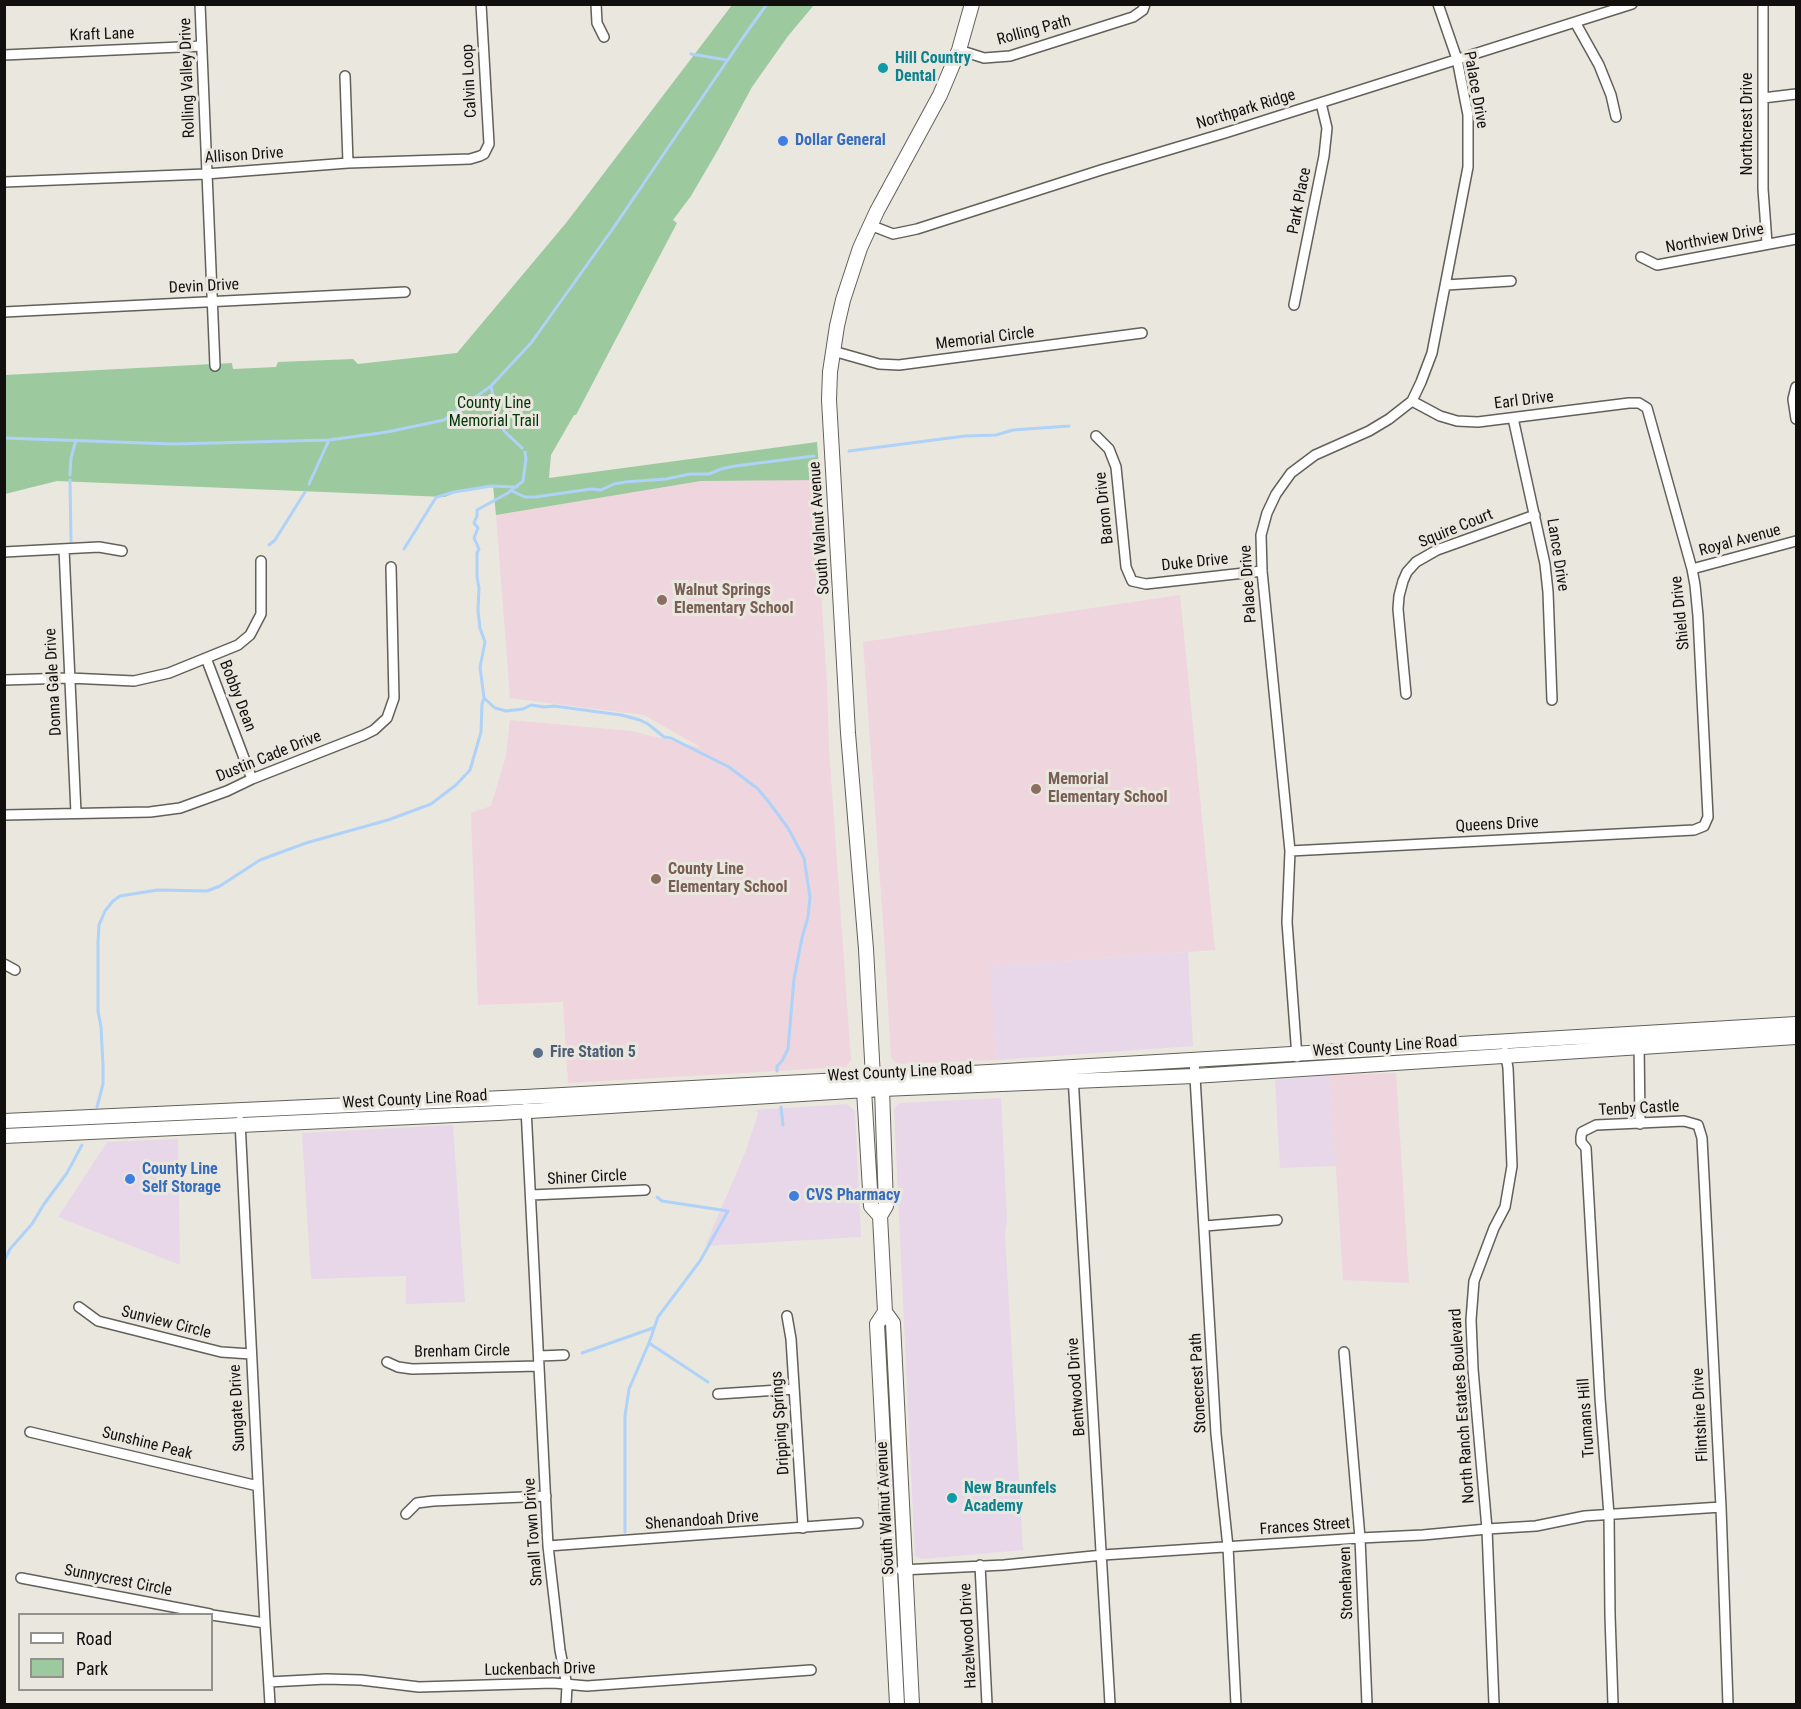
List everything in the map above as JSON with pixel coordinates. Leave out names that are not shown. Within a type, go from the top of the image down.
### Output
[{"type":"main road","name":"South Walnut Avenue","points":[[873,1078],[867,949],[848,733],[829,412],[830,380],[843,300],[860,248],[870,225],[937,102],[959,50],[972,4]]},
{"type":"main road","name":"West County Line Road","points":[[4,1120],[240,1125],[873,1078],[1797,1024]]},
{"type":"main road","name":"West County Line Road","points":[[4,1136],[239,1110],[525,1104],[1073,1082],[1298,1070],[1797,1037]]},
{"type":"main road","points":[[864,1090],[873,1078],[882,1089]]},
{"type":"main road","name":"South Walnut Avenue","points":[[882,1089],[886,1206],[880,1216],[885,1312],[893,1323],[912,1704]]},
{"type":"main road","name":"South Walnut Avenue","points":[[864,1090],[871,1206],[880,1216]]},
{"type":"main road","name":"South Walnut Avenue","points":[[885,1312],[877,1324],[897,1704]]},
{"type":"street","name":"Rolling Valley Drive","points":[[200,4],[215,366]]},
{"type":"street","name":"Calvin Loop","points":[[481,4],[489,140],[484,154]]},
{"type":"street","points":[[596,4],[597,23],[604,37]]},
{"type":"street","name":"Rolling Path","points":[[959,50],[984,58],[1010,56],[1132,17],[1143,10],[1145,4]]},
{"type":"street","name":"Palace Drive","points":[[1298,1070],[1287,922],[1290,851],[1262,571],[1261,535],[1267,513],[1276,494],[1291,473],[1315,455],[1369,431],[1412,401],[1432,353],[1468,167],[1468,115],[1457,59],[1438,4]]},
{"type":"street","name":"Northpark Ridge","points":[[870,225],[893,234],[917,229],[1632,4]]},
{"type":"street","name":"Northcrest Drive","points":[[1763,4],[1763,189],[1767,243]]},
{"type":"street","points":[[1575,22],[1599,65],[1611,95],[1616,117]]},
{"type":"street","name":"Kraft Lane","points":[[4,55],[202,46]]},
{"type":"street","points":[[345,76],[348,163]]},
{"type":"street","points":[[1763,98],[1797,94]]},
{"type":"street","name":"Park Place","points":[[1294,305],[1324,156],[1327,128],[1321,102]]},
{"type":"street","name":"Allison Drive","points":[[4,182],[206,174],[348,163],[470,159],[484,154]]},
{"type":"street","name":"Northview Drive","points":[[1641,257],[1657,265],[1797,239]]},
{"type":"street","points":[[1446,285],[1511,281]]},
{"type":"street","name":"Devin Drive","points":[[4,312],[405,292]]},
{"type":"street","name":"Memorial Circle","points":[[833,351],[879,364],[899,365],[1142,333]]},
{"type":"street","points":[[1796,387],[1793,393],[1793,404],[1797,419]]},
{"type":"street","name":"Earl Drive","points":[[1412,401],[1440,416],[1456,421],[1478,422],[1629,403],[1643,404]]},
{"type":"street","name":"Shield Drive","points":[[1643,404],[1648,412],[1692,569],[1698,616],[1708,817],[1704,826]]},
{"type":"street","name":"Lance Drive","points":[[1513,418],[1547,577],[1551,700]]},
{"type":"street","name":"Baron Drive","points":[[1096,436],[1109,449],[1116,466],[1126,567],[1132,581]]},
{"type":"street","name":"Squire Court","points":[[1406,694],[1398,609],[1401,589],[1407,572],[1416,562],[1437,550],[1535,515]]},
{"type":"street","name":"Royal Avenue","points":[[1692,569],[1797,541]]},
{"type":"street","points":[[4,552],[99,548],[122,551]]},
{"type":"street","name":"Donna Gale Drive","points":[[64,549],[76,813]]},
{"type":"street","points":[[4,681],[69,678],[134,681],[169,673],[238,645],[255,629],[261,614],[261,561]]},
{"type":"street","name":"Dustin Cade Drive","points":[[4,816],[150,812],[180,808],[364,735],[382,724],[387,718],[395,687],[391,567]]},
{"type":"street","name":"Duke Drive","points":[[1132,581],[1146,584],[1262,571]]},
{"type":"street","name":"Bobby Dean","points":[[206,658],[252,779]]},
{"type":"street","name":"Queens Drive","points":[[1290,851],[1694,830],[1704,826]]},
{"type":"street","points":[[4,964],[15,970]]},
{"type":"street","points":[[1638,1033],[1640,1124]]},
{"type":"street","name":"North Ranch Estates Boulevard","points":[[1494,1704],[1487,1529],[1473,1369],[1471,1306],[1477,1269],[1505,1207],[1512,1166],[1506,1056],[1503,1041]]},
{"type":"street","name":"Stonecrest Path","points":[[1194,1060],[1216,1434],[1228,1547],[1236,1704]]},
{"type":"street","name":"Bentwood Drive","points":[[1073,1067],[1110,1704]]},
{"type":"street","name":"Small Town Drive","points":[[525,1104],[548,1546],[566,1684],[566,1704]]},
{"type":"street","name":"Sungate Drive","points":[[239,1110],[270,1704]]},
{"type":"street","name":"Tenby Castle","points":[[1582,1132],[1596,1125],[1684,1121],[1698,1125]]},
{"type":"street","name":"Flintshire Drive","points":[[1698,1125],[1702,1138],[1721,1507],[1728,1704]]},
{"type":"street","name":"Trumans Hill","points":[[1582,1132],[1581,1142],[1586,1148],[1609,1515],[1613,1704]]},
{"type":"street","name":"Shiner Circle","points":[[531,1196],[645,1190]]},
{"type":"street","points":[[1205,1226],[1277,1220]]},
{"type":"street","name":"Sunview Circle","points":[[79,1307],[98,1321],[221,1353],[251,1354]]},
{"type":"street","name":"Dripping Springs","points":[[787,1316],[791,1339],[803,1528]]},
{"type":"street","name":"Stonehaven","points":[[1344,1352],[1360,1538],[1366,1704]]},
{"type":"street","points":[[539,1361],[564,1355]]},
{"type":"street","name":"Brenham Circle","points":[[387,1362],[398,1367],[412,1369],[539,1361]]},
{"type":"street","points":[[718,1394],[794,1389]]},
{"type":"street","name":"Sunshine Peak","points":[[30,1432],[258,1486]]},
{"type":"street","points":[[406,1514],[417,1503],[546,1496]]},
{"type":"street","name":"Frances Street","points":[[890,1570],[1005,1565],[1102,1555],[1423,1535],[1536,1526],[1585,1516],[1721,1507]]},
{"type":"street","name":"Shenandoah Drive","points":[[548,1546],[858,1523]]},
{"type":"street","name":"Hazelwood Drive","points":[[980,1565],[987,1704]]},
{"type":"street","name":"Sunnycrest Circle","points":[[21,1578],[201,1613]]},
{"type":"street","name":"Sunnycrest Circle","points":[[213,1615],[264,1623]]},
{"type":"street","name":"Luckenbach Drive","points":[[269,1682],[326,1679],[361,1680],[419,1687],[553,1683],[587,1686],[811,1670]]},
{"type":"shaded area","name":"County Line Elementary School","points":[[814,479],[829,749],[851,1060],[846,1067],[568,1083],[563,1002],[478,1005],[471,813],[491,806],[506,756],[510,720],[631,731],[702,748],[644,715],[510,698],[496,515],[701,481]]},
{"type":"shaded area","name":"Memorial Elementary School","points":[[1180,595],[1215,950],[990,966],[996,1060],[898,1064],[891,1058],[863,642]]},
{"type":"shaded area","points":[[1188,952],[1193,1046],[996,1060],[989,966]]},
{"type":"shaded area","points":[[1396,1073],[1409,1283],[1343,1280],[1330,1075]]},
{"type":"shaded area","points":[[1330,1075],[1336,1166],[1280,1168],[1275,1080]]},
{"type":"shaded area","points":[[1001,1098],[1007,1221],[1005,1234],[1023,1550],[922,1559],[915,1556],[894,1109],[899,1103]]},
{"type":"shaded area","points":[[847,1104],[855,1111],[861,1237],[705,1246],[745,1153],[758,1114],[756,1110]]},
{"type":"shaded area","points":[[453,1125],[465,1302],[406,1304],[406,1276],[311,1279],[302,1133]]},
{"type":"shaded area","name":"County Line Self Storage","points":[[178,1139],[180,1265],[58,1217],[107,1142]]},
{"type":"green space","name":"County Line Memorial Trail","points":[[732,5],[814,5],[788,36],[752,87],[691,196],[673,220],[677,223],[576,415],[551,455],[549,478],[817,442],[820,480],[701,481],[496,515],[493,485],[459,491],[445,497],[57,481],[5,494],[5,375],[232,363],[233,369],[276,367],[278,362],[353,359],[358,364],[457,353],[566,223]]},
{"type":"waterway","points":[[4,438],[173,444],[329,440],[387,432],[444,420],[491,386],[531,343],[614,227],[767,4]]},
{"type":"waterway","points":[[691,54],[727,60]]},
{"type":"waterway","points":[[491,386],[496,410],[504,431],[522,448]]},
{"type":"waterway","points":[[849,451],[965,436],[996,435],[1013,430],[1069,426]]},
{"type":"waterway","points":[[70,475],[71,458],[76,440]]},
{"type":"waterway","points":[[309,484],[329,440]]},
{"type":"waterway","points":[[97,1107],[103,1084],[101,1027],[98,1011],[99,925],[105,911],[113,901],[120,896],[158,890],[207,891],[220,886],[260,860],[306,843],[388,820],[431,804],[456,785],[470,770],[481,732],[484,698],[480,667],[485,642],[478,611],[477,553],[479,549],[474,538],[478,528],[474,523],[477,510],[508,493],[523,481],[525,452]]},
{"type":"waterway","points":[[512,491],[525,497],[535,497],[591,489],[601,490],[625,482],[666,479],[690,474],[709,474],[735,466],[814,456]]},
{"type":"waterway","points":[[70,480],[71,541]]},
{"type":"waterway","points":[[404,549],[437,497],[491,486],[517,487]]},
{"type":"waterway","points":[[269,545],[275,540],[305,492]]},
{"type":"waterway","points":[[484,698],[495,708],[506,711],[523,709],[531,705],[554,706],[621,715],[640,720],[664,737],[671,738],[729,767],[758,789],[768,801],[788,828],[804,858],[810,897],[808,917],[794,979],[788,1049],[777,1066],[777,1071]]},
{"type":"waterway","points":[[781,1107],[783,1125]]},
{"type":"waterway","points":[[4,1261],[10,1249],[32,1224],[67,1173],[82,1145]]},
{"type":"waterway","points":[[625,1532],[625,1416],[629,1389],[658,1317],[700,1261],[728,1211],[662,1201],[657,1197]]},
{"type":"waterway","points":[[582,1353],[653,1328]]},
{"type":"waterway","points":[[649,1343],[708,1382]]},
{"type":"place","name":"Hill Country Dental","points":[[883,68]]},
{"type":"place","name":"Dollar General","points":[[783,141]]},
{"type":"place","name":"Walnut Springs Elementary School","points":[[662,600]]},
{"type":"place","name":"Memorial Elementary School","points":[[1036,789]]},
{"type":"place","name":"County Line Elementary School","points":[[656,879]]},
{"type":"place","name":"Fire Station 5","points":[[538,1053]]},
{"type":"place","name":"County Line Self Storage","points":[[130,1179]]},
{"type":"place","name":"CVS Pharmacy","points":[[794,1196]]},
{"type":"place","name":"New Braunfels Academy","points":[[952,1498]]}]
